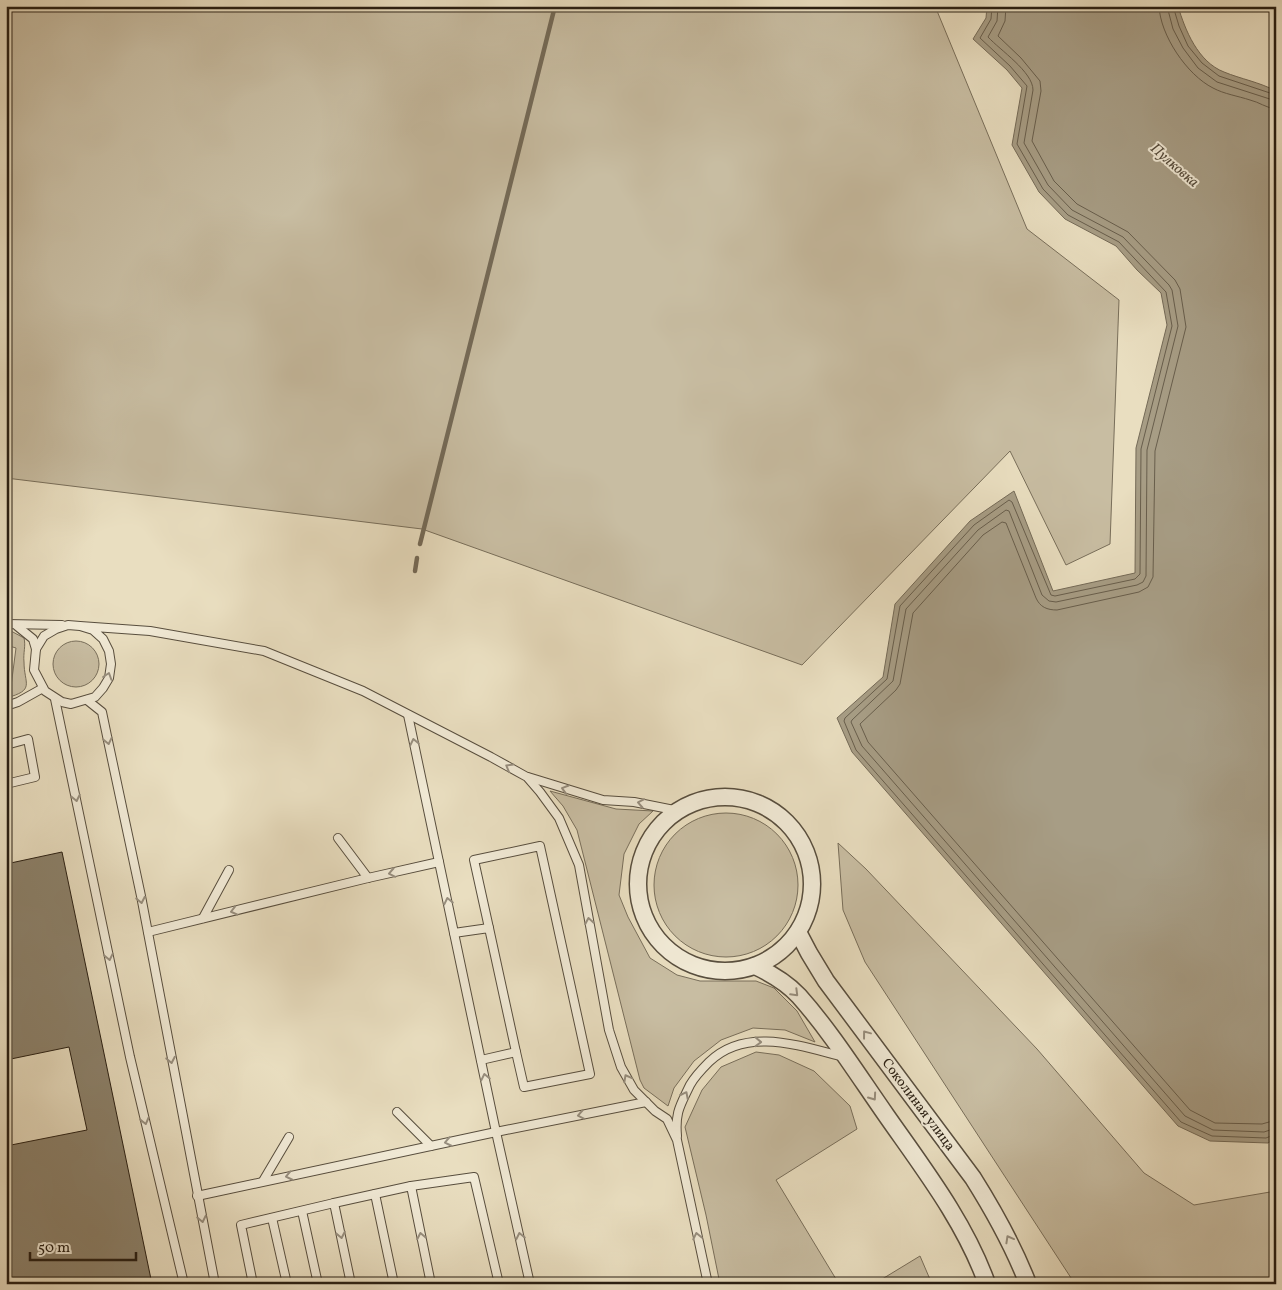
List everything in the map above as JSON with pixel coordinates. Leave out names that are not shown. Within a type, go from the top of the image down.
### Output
[{"type":"street","points":[[737,798],[763,806],[786,822],[802,844],[811,870],[811,898],[806,916],[798,932],[779,953],[755,966],[724,972],[693,966],[683,961],[666,949],[652,932],[640,903],[638,882],[641,861],[655,832],[679,811],[709,799],[737,798]]},
{"type":"street","name":"Соколиная улица","points":[[798,932],[826,981],[973,1178],[992,1207],[1014,1249],[1028,1284]]},
{"type":"street","points":[[755,966],[778,977],[798,995],[846,1057],[944,1201],[981,1268],[987,1284]]},
{"type":"lane","points":[[6,624],[68,625],[150,631],[264,650],[363,692],[527,777],[603,800],[634,802],[679,811]]},
{"type":"lane","points":[[15,625],[24,630],[33,639],[36,649],[34,670],[43,688],[55,699],[71,704],[95,696],[109,678],[112,664],[109,651],[103,639],[92,630],[80,626]]},
{"type":"lane","points":[[36,649],[44,636],[68,625]]},
{"type":"lane","points":[[6,706],[18,702],[43,688]]},
{"type":"lane","points":[[55,699],[130,1057],[184,1284]]},
{"type":"lane","points":[[87,700],[102,712],[148,932],[215,1284]]},
{"type":"lane","points":[[408,715],[530,1284]]},
{"type":"lane","points":[[6,745],[28,739],[35,777],[6,784]]},
{"type":"lane","points":[[527,777],[559,818],[579,865],[609,1030],[626,1079],[655,1111],[667,1119],[677,1140]]},
{"type":"lane","points":[[338,838],[368,878]]},
{"type":"lane","points":[[540,846],[590,1074],[524,1087],[516,1052],[474,860],[540,846]]},
{"type":"lane","points":[[148,932],[439,862]]},
{"type":"lane","points":[[203,918],[230,870]]},
{"type":"lane","points":[[454,932],[489,928]]},
{"type":"lane","points":[[708,1284],[677,1140],[676,1118],[695,1076],[728,1048],[749,1042],[784,1043],[846,1057]]},
{"type":"lane","points":[[481,1060],[516,1052]]},
{"type":"lane","points":[[197,1196],[646,1102]]},
{"type":"lane","points":[[397,1112],[431,1146]]},
{"type":"lane","points":[[263,1181],[289,1137]]},
{"type":"lane","points":[[253,1284],[241,1225],[411,1186],[474,1176],[499,1284]]},
{"type":"lane","points":[[411,1186],[431,1284]]},
{"type":"lane","points":[[375,1194],[394,1284]]},
{"type":"lane","points":[[334,1203],[351,1284]]},
{"type":"lane","points":[[302,1211],[318,1284]]},
{"type":"lane","points":[[272,1218],[287,1284]]},
{"type":"shaded area","points":[[6,6],[935,6],[1027,229],[1119,300],[1110,544],[1066,565],[1010,451],[802,665],[422,529],[6,478]]},
{"type":"shaded area","points":[[6,631],[11,631],[24,638],[26,685],[25,689],[21,692],[6,698],[6,695],[10,694],[16,648],[6,645]]},
{"type":"shaded area","points":[[76,641],[89,645],[95,651],[99,664],[95,677],[89,683],[76,687],[63,683],[57,677],[53,664],[57,651],[63,645]]},
{"type":"shaded area","points":[[550,791],[616,809],[653,811],[639,824],[624,854],[619,895],[628,917],[650,958],[677,975],[700,981],[756,981],[774,988],[797,1011],[815,1042],[785,1030],[753,1028],[721,1040],[694,1061],[674,1088],[668,1106],[644,1088],[640,1080],[577,830],[563,806]]},
{"type":"shaded area","points":[[726,813],[754,818],[777,834],[793,857],[798,885],[793,913],[777,936],[754,952],[726,957],[698,952],[675,936],[659,913],[654,885],[659,857],[675,834],[698,818]]},
{"type":"shaded area","points":[[838,843],[866,869],[1037,1049],[1144,1173],[1194,1205],[1276,1191],[1276,1284],[1075,1284],[865,962],[843,910]]},
{"type":"shaded area","points":[[756,1052],[779,1055],[814,1071],[850,1106],[857,1129],[776,1180],[839,1284],[720,1284],[685,1127],[702,1090],[721,1067]]},
{"type":"shaded area","points":[[920,1256],[932,1284],[874,1284]]},
{"type":"water","name":"Пулковка","points":[[987,6],[1178,6],[1189,35],[1207,61],[1224,72],[1276,91],[1276,1138],[1268,1143],[1210,1141],[1178,1126],[852,752],[837,718],[883,677],[895,604],[970,521],[1014,491],[1053,591],[1135,573],[1136,448],[1167,325],[1161,293],[1116,246],[1065,219],[1039,192],[1012,145],[1022,88],[1007,70],[973,39],[986,18]]},
{"type":"building","points":[[62,852],[152,1284],[6,1284],[6,1146],[87,1130],[69,1047],[6,1060],[6,864]]},
{"type":"waterway","points":[[420,544],[555,6]]},
{"type":"waterway","points":[[415,571],[417,558]]}]
